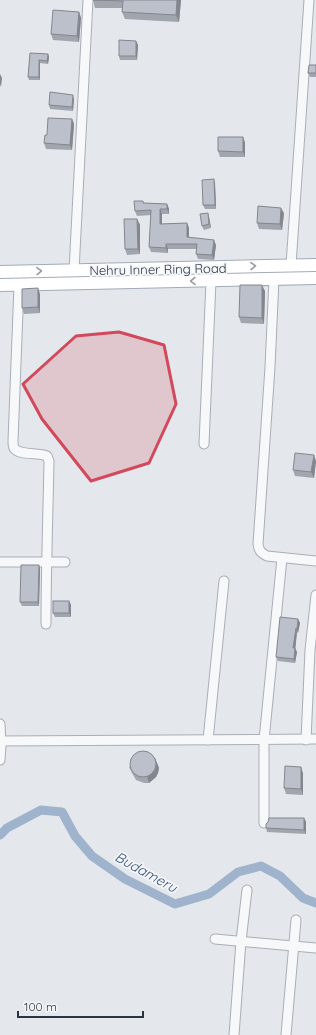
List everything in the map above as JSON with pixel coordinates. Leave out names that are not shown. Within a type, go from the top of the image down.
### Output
[{"type":"main road","name":"Nehru Inner Ring Road","points":[[0,272],[316,265]]},
{"type":"main road","points":[[0,285],[316,278]]},
{"type":"street","points":[[74,270],[88,0]]},
{"type":"street","points":[[291,266],[309,0]]},
{"type":"street","points":[[274,279],[270,367],[258,544],[259,550],[262,554],[267,556],[316,561]]},
{"type":"street","points":[[204,444],[211,281]]},
{"type":"street","points":[[19,285],[13,441],[14,449],[19,452],[43,454],[47,456],[48,461],[46,624]]},
{"type":"street","points":[[264,823],[264,740],[282,558]]},
{"type":"street","points":[[0,562],[65,562]]},
{"type":"street","points":[[208,740],[224,581]]},
{"type":"street","points":[[306,740],[310,650],[316,595]]},
{"type":"street","points":[[0,724],[0,760]]},
{"type":"street","points":[[0,741],[316,740]]},
{"type":"street","points":[[234,1035],[241,942],[247,890]]},
{"type":"street","points":[[286,1035],[296,920]]},
{"type":"street","points":[[215,939],[316,948]]},
{"type":"highlighted area","points":[[119,332],[164,345],[176,404],[149,463],[91,481],[42,419],[23,384],[76,336]]},
{"type":"building","points":[[93,0],[177,0],[176,15],[122,12],[123,1]]},
{"type":"building","points":[[53,10],[79,12],[77,36],[51,34]]},
{"type":"building","points":[[119,40],[136,41],[136,56],[119,56]]},
{"type":"building","points":[[30,53],[48,54],[47,61],[39,60],[39,77],[28,77]]},
{"type":"building","points":[[309,65],[316,65],[316,73],[308,73]]},
{"type":"building","points":[[50,92],[73,95],[72,107],[49,105]]},
{"type":"building","points":[[48,118],[72,119],[70,145],[44,143],[45,135],[47,135]]},
{"type":"building","points":[[218,137],[243,137],[243,152],[218,151]]},
{"type":"building","points":[[214,179],[215,205],[203,205],[202,180]]},
{"type":"building","points":[[134,201],[167,204],[167,209],[160,209],[160,224],[187,223],[187,237],[214,240],[212,255],[196,254],[197,244],[166,244],[166,248],[149,247],[151,210],[135,211]]},
{"type":"building","points":[[258,206],[281,208],[280,224],[257,223]]},
{"type":"building","points":[[208,213],[209,224],[202,226],[200,214]]},
{"type":"building","points":[[124,219],[137,219],[138,249],[125,249]]},
{"type":"building","points":[[240,285],[262,285],[262,318],[239,317]]},
{"type":"building","points":[[38,288],[38,307],[22,308],[22,289]]},
{"type":"building","points":[[295,453],[314,455],[311,472],[293,470]]},
{"type":"building","points":[[21,565],[39,565],[38,602],[20,602]]},
{"type":"building","points":[[53,601],[69,601],[69,613],[53,613]]},
{"type":"building","points":[[280,617],[298,619],[293,648],[295,648],[294,659],[276,657]]},
{"type":"building","points":[[143,751],[152,755],[156,764],[152,773],[143,777],[134,773],[130,764],[134,755]]},
{"type":"building","points":[[285,766],[301,767],[301,789],[284,788]]},
{"type":"building","points":[[269,818],[304,818],[304,830],[266,828]]},
{"type":"waterway","name":"Budameru","points":[[0,835],[7,828],[41,810],[62,812],[75,836],[92,856],[125,879],[175,904],[209,894],[238,872],[261,866],[280,876],[303,898],[316,903]]}]
